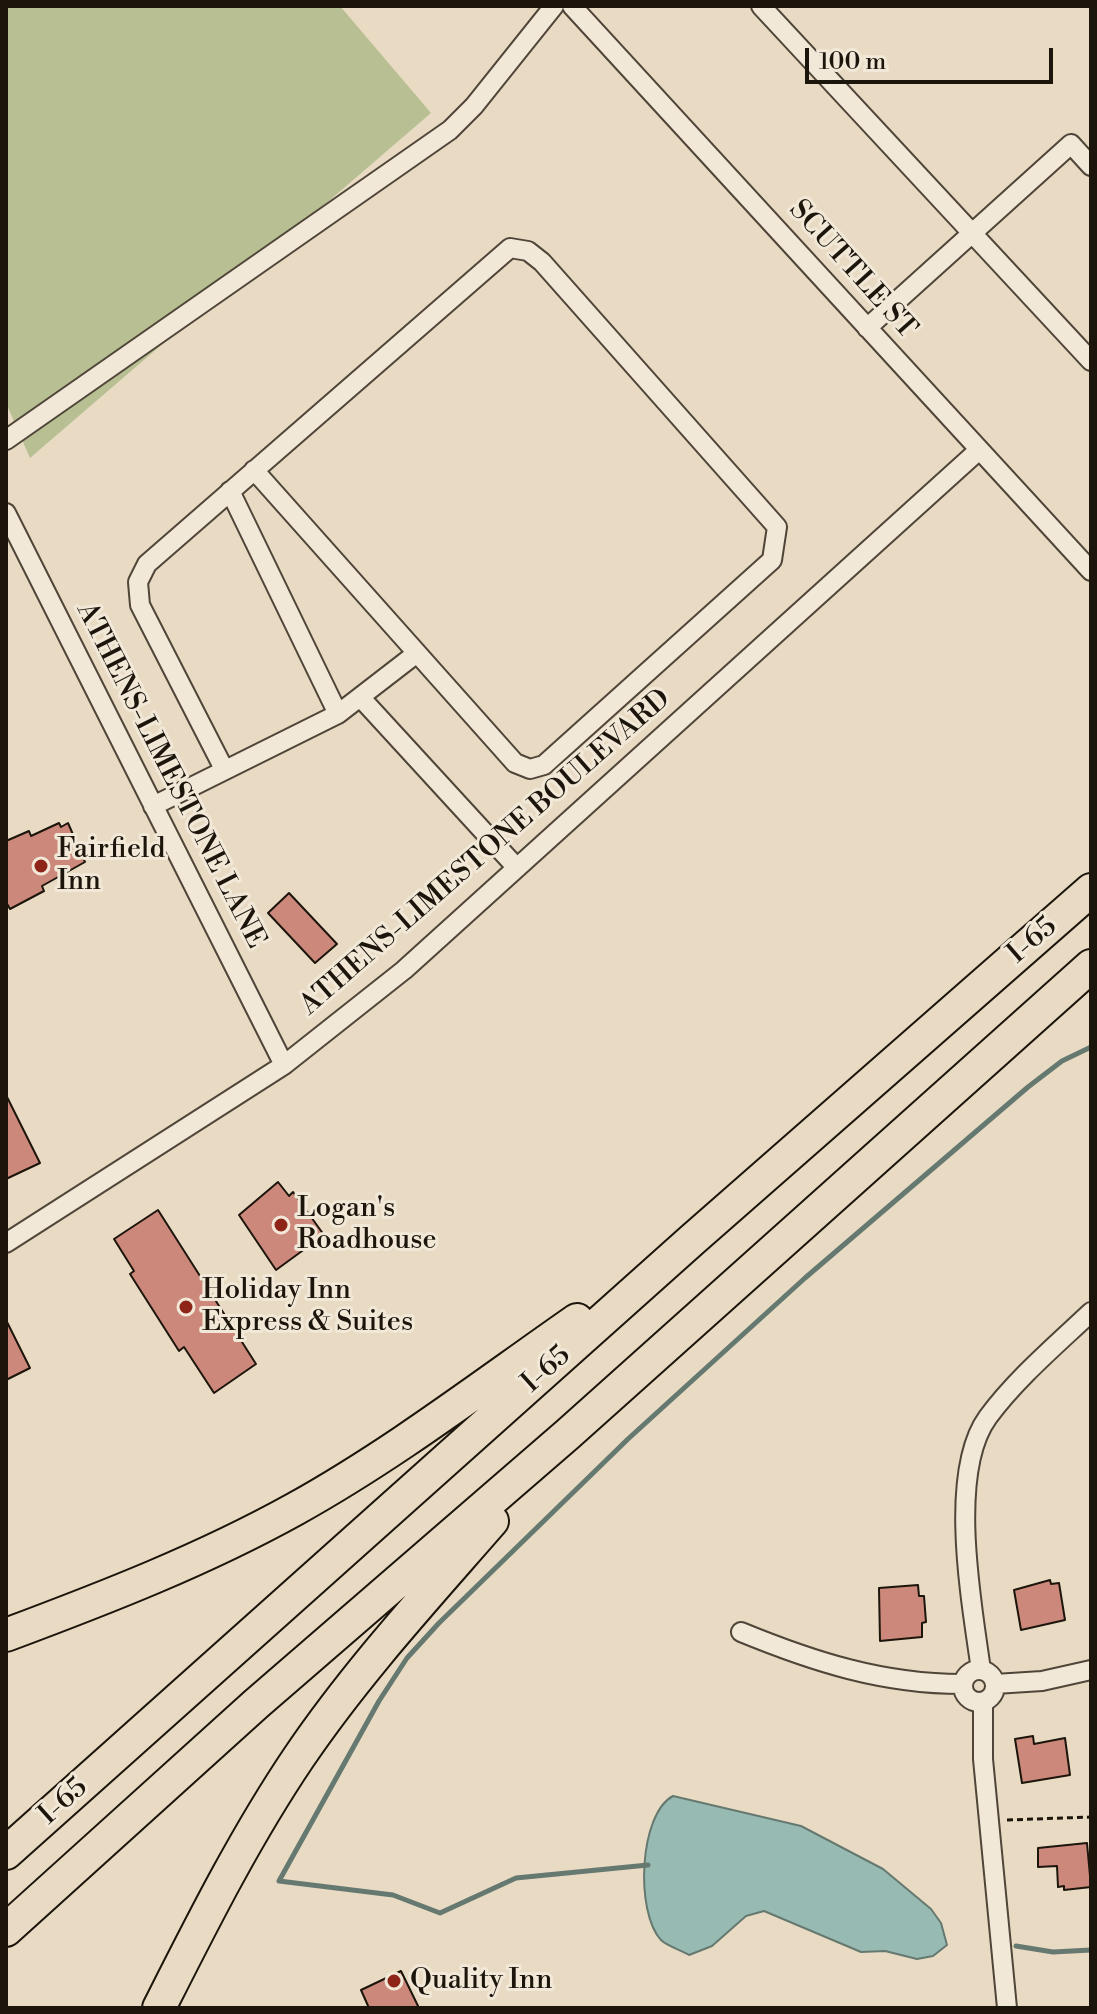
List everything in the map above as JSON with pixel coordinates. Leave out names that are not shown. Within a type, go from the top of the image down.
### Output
[{"type":"highway","name":"I-65","points":[[6,1853],[692,1240],[1091,890]]},
{"type":"highway","points":[[6,1930],[256,1704],[568,1434],[1091,966]]},
{"type":"highway","points":[[6,1635],[198,1559],[296,1508],[398,1444],[692,1240]]},
{"type":"highway","points":[[159,2008],[228,1871],[299,1757],[365,1667],[568,1434]]},
{"type":"street","points":[[6,440],[450,130],[474,106],[554,6]]},
{"type":"street","name":"SCUTTLE ST","points":[[572,6],[1091,571]]},
{"type":"street","points":[[761,6],[1091,361]]},
{"type":"street","points":[[867,328],[1071,144],[1091,166]]},
{"type":"street","points":[[224,769],[140,605],[138,582],[147,564],[254,470],[510,248],[528,251],[542,262],[777,527],[772,560],[544,765],[530,769],[515,763],[254,470]]},
{"type":"street","name":"ATHENS-LIMESTONE BOULEVARD","points":[[6,1243],[284,1065],[404,970],[979,450]]},
{"type":"street","points":[[230,491],[338,714]]},
{"type":"street","name":"ATHENS-LIMESTONE LANE","points":[[6,513],[284,1065]]},
{"type":"street","points":[[153,806],[338,714],[417,653]]},
{"type":"street","points":[[361,698],[517,868]]},
{"type":"street","points":[[981,1670],[966,1518],[966,1477],[970,1457],[987,1419],[1091,1312]]},
{"type":"street","points":[[741,1632],[800,1656],[855,1673],[922,1684],[962,1684]]},
{"type":"street","points":[[981,1670],[990,1675],[995,1684],[991,1697],[983,1702],[968,1699],[962,1684],[967,1675],[981,1670]]},
{"type":"street","points":[[995,1684],[1042,1681],[1091,1670]]},
{"type":"street","points":[[983,1702],[983,1759],[1007,2008]]},
{"type":"path","points":[[999,1820],[1091,1817]]},
{"type":"green space","points":[[6,6],[340,6],[431,113],[30,458],[6,403]]},
{"type":"water","points":[[673,1796],[801,1826],[883,1869],[931,1909],[941,1923],[947,1945],[933,1956],[917,1959],[885,1951],[861,1952],[764,1911],[746,1916],[712,1946],[689,1955],[667,1944],[653,1927],[647,1908],[644,1864],[653,1822],[662,1806]]},
{"type":"building","name":"Fairfield Inn","points":[[59,823],[61,827],[68,823],[85,862],[42,886],[44,891],[10,909],[6,902],[6,841],[29,831],[31,836]]},
{"type":"building","points":[[289,893],[337,944],[315,963],[268,913]]},
{"type":"building","points":[[6,1095],[40,1163],[6,1179]]},
{"type":"building","name":"Logan's Roadhouse","points":[[278,1182],[289,1196],[293,1192],[324,1235],[276,1270],[239,1215]]},
{"type":"building","name":"Holiday Inn Express & Suites","points":[[158,1210],[256,1364],[214,1393],[184,1347],[179,1351],[130,1274],[134,1271],[114,1239]]},
{"type":"building","points":[[6,1320],[30,1368],[6,1380]]},
{"type":"building","points":[[1050,1580],[1051,1584],[1059,1583],[1065,1620],[1021,1630],[1014,1590]]},
{"type":"building","points":[[918,1585],[919,1596],[924,1596],[926,1622],[922,1623],[922,1637],[880,1641],[879,1588]]},
{"type":"building","points":[[1033,1736],[1034,1744],[1065,1738],[1070,1775],[1022,1783],[1015,1739]]},
{"type":"building","points":[[1087,1843],[1091,1887],[1064,1890],[1064,1886],[1058,1887],[1057,1866],[1038,1867],[1038,1848]]},
{"type":"building","name":"Quality Inn","points":[[401,1971],[419,2008],[369,2008],[361,1990]]},
{"type":"waterway","points":[[648,1865],[516,1878],[440,1913],[393,1895],[279,1881],[379,1701],[407,1658],[439,1623],[628,1439],[805,1278],[1028,1087],[1062,1061],[1091,1047]]},
{"type":"waterway","points":[[1016,1946],[1053,1952],[1091,1950]]},
{"type":"place","name":"Fairfield Inn","points":[[41,866]]},
{"type":"place","name":"Logan's Roadhouse","points":[[281,1225]]},
{"type":"place","name":"Holiday Inn Express & Suites","points":[[186,1307]]},
{"type":"place","name":"Quality Inn","points":[[394,1981]]}]
